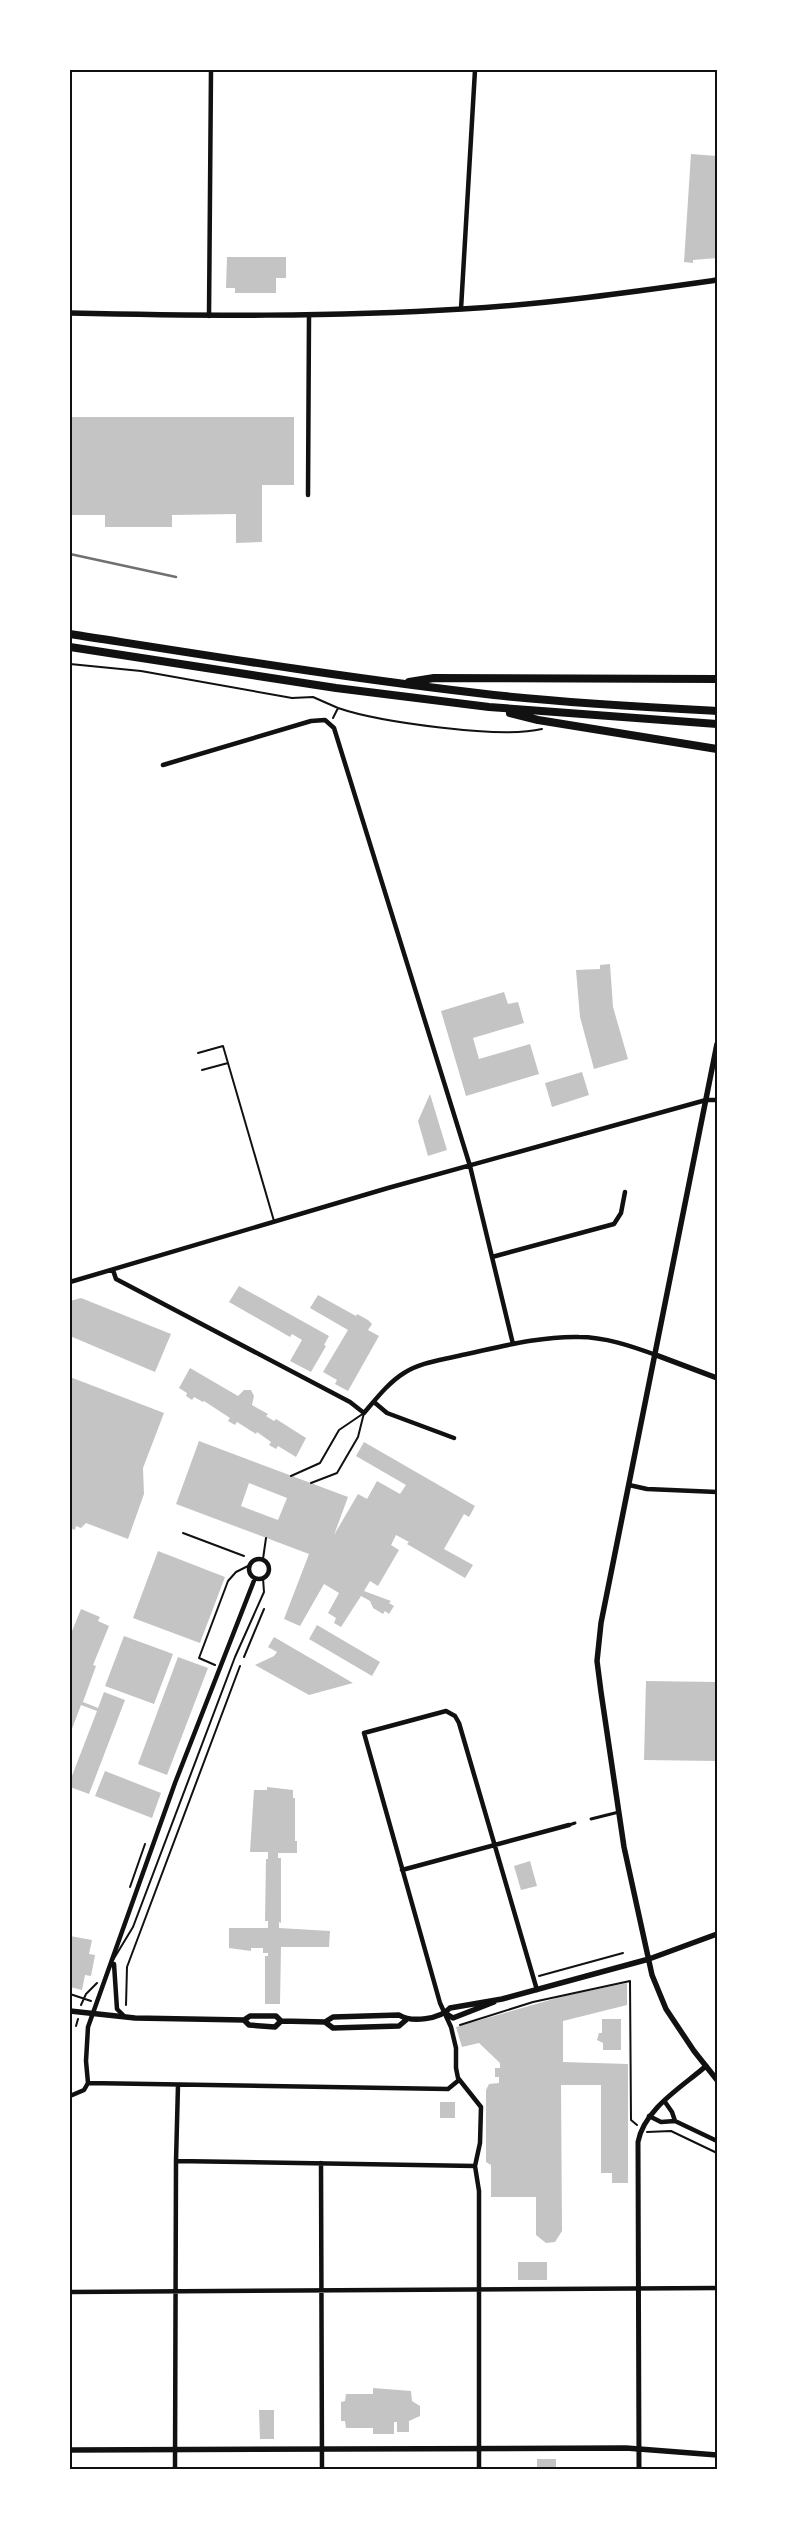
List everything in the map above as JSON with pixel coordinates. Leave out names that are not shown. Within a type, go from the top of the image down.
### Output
[{"type":"highway","points":[[70,634],[399,684],[577,702],[717,711]]},
{"type":"highway","points":[[70,647],[336,688],[489,707],[717,724]]},
{"type":"highway","points":[[399,684],[434,678],[717,679]]},
{"type":"highway","points":[[489,707],[538,720],[717,749]]},
{"type":"main road","points":[[70,313],[209,316],[462,309],[586,298],[717,280]]},
{"type":"main road","points":[[717,1044],[601,1623],[597,1661],[618,1812],[652,1975],[666,2009],[717,2080]]},
{"type":"main road","points":[[656,1355],[717,1378]]},
{"type":"main road","points":[[325,2022],[333,2028],[399,2026],[406,2020],[445,2013],[450,2008],[459,2005],[502,1999],[649,1960],[717,1934]]},
{"type":"main road","points":[[445,2013],[453,2018],[502,1999]]},
{"type":"main road","points":[[70,2011],[125,2017],[244,2020],[250,2016],[276,2016],[281,2021]]},
{"type":"main road","points":[[244,2020],[249,2026],[274,2027],[281,2021],[325,2022],[333,2017],[399,2016],[406,2020]]},
{"type":"main road","points":[[70,2450],[639,2449],[717,2456]]},
{"type":"street","points":[[209,316],[211,70]]},
{"type":"street","points":[[462,309],[475,70]]},
{"type":"street","points":[[308,495],[309,314]]},
{"type":"street","points":[[163,765],[311,721],[319,719],[331,723],[337,735],[470,1166],[513,1344]]},
{"type":"street","points":[[70,1282],[470,1166],[706,1100],[717,1100]]},
{"type":"street","points":[[492,1257],[614,1224],[621,1213],[625,1192]]},
{"type":"street","points":[[113,1270],[116,1279],[350,1402],[364,1413],[398,1377],[415,1367],[513,1344],[584,1337],[622,1344],[656,1355]]},
{"type":"street","points":[[374,1402],[387,1413],[454,1438]]},
{"type":"street","points":[[629,1485],[647,1489],[717,1492]]},
{"type":"street","points":[[256,1559],[263,1559],[269,1568],[267,1576],[255,1578],[250,1574],[250,1565],[256,1559]]},
{"type":"street","points":[[70,2096],[84,2090],[88,2083],[86,2061],[88,2033],[93,2014],[114,1960],[175,1784],[255,1578]]},
{"type":"street","points":[[479,2469],[480,2191],[475,2166],[480,2143],[481,2107],[459,2080],[456,2068],[456,2048],[402,1870],[364,1734],[446,1711],[455,1716],[459,1722],[537,1990]]},
{"type":"street","points":[[591,1818],[618,1812]]},
{"type":"street","points":[[402,1870],[572,1824]]},
{"type":"street","points":[[114,1960],[117,2009],[125,2017]]},
{"type":"street","points":[[639,2469],[637,2149],[642,2128],[649,2116],[706,2066]]},
{"type":"street","points":[[88,2083],[448,2089],[459,2080]]},
{"type":"street","points":[[175,2469],[178,2085]]},
{"type":"street","points":[[665,2102],[672,2112],[675,2121]]},
{"type":"street","points":[[649,2116],[666,2123],[675,2121],[717,2141]]},
{"type":"street","points":[[176,2161],[475,2166]]},
{"type":"street","points":[[321,2164],[322,2469]]},
{"type":"street","points":[[70,2292],[717,2288]]},
{"type":"lane","points":[[198,1054],[223,1046],[274,1223]]},
{"type":"lane","points":[[202,1070],[228,1063]]},
{"type":"lane","points":[[291,1476],[320,1463],[339,1430],[364,1413]]},
{"type":"lane","points":[[311,1483],[336,1473],[358,1437],[364,1413]]},
{"type":"lane","points":[[183,1533],[244,1556]]},
{"type":"lane","points":[[263,1559],[266,1538]]},
{"type":"lane","points":[[114,1960],[133,1927],[235,1657],[264,1592],[263,1578]]},
{"type":"path","points":[[70,664],[141,670],[292,698],[312,697],[338,708],[397,720],[471,730],[527,732]]},
{"type":"path","points":[[331,723],[338,708]]},
{"type":"path","points":[[211,1674],[215,1664],[199,1658],[228,1580],[236,1572],[250,1565]]},
{"type":"path","points":[[244,1657],[265,1605]]},
{"type":"path","points":[[126,2005],[128,1967],[240,1666]]},
{"type":"path","points":[[135,1868],[148,1838]]},
{"type":"path","points":[[538,1976],[623,1953]]},
{"type":"path","points":[[460,2025],[524,2004],[630,1981],[631,2120],[635,2124]]},
{"type":"path","points":[[70,1994],[88,2001]]},
{"type":"path","points":[[648,2132],[671,2131],[717,2154]]},
{"type":"building","points":[[691,154],[717,156],[717,258],[693,260],[693,263],[684,262]]},
{"type":"building","points":[[227,257],[286,257],[286,278],[276,278],[276,293],[235,293],[235,288],[226,288]]},
{"type":"building","points":[[70,417],[294,417],[294,485],[262,485],[262,542],[236,543],[236,514],[172,515],[172,527],[105,527],[105,515],[70,515]]},
{"type":"building","points":[[610,964],[613,1007],[628,1059],[594,1069],[580,1017],[576,970],[600,969],[600,965]]},
{"type":"building","points":[[504,992],[508,1004],[518,1002],[524,1023],[473,1038],[479,1059],[530,1044],[539,1074],[466,1096],[441,1011]]},
{"type":"building","points":[[582,1072],[589,1095],[552,1107],[545,1083]]},
{"type":"building","points":[[430,1094],[447,1150],[428,1156],[418,1121]]},
{"type":"building","points":[[239,1286],[329,1336],[324,1345],[326,1346],[311,1372],[290,1361],[302,1340],[292,1334],[290,1337],[229,1302]]},
{"type":"building","points":[[318,1295],[356,1316],[357,1314],[368,1320],[372,1324],[368,1330],[379,1336],[348,1391],[335,1384],[337,1380],[323,1372],[348,1330],[310,1308]]},
{"type":"building","points":[[81,1298],[171,1334],[155,1372],[70,1336],[70,1301]]},
{"type":"building","points":[[190,1368],[238,1396],[244,1390],[251,1390],[254,1396],[252,1405],[268,1414],[266,1416],[274,1421],[276,1419],[306,1438],[296,1457],[278,1446],[276,1449],[269,1445],[271,1442],[257,1432],[256,1434],[237,1422],[235,1425],[228,1421],[230,1418],[204,1401],[194,1397],[192,1400],[186,1396],[187,1393],[179,1388]]},
{"type":"building","points":[[70,1377],[164,1413],[143,1468],[144,1494],[128,1539],[86,1523],[81,1528],[76,1526],[75,1530],[70,1528]]},
{"type":"building","points":[[199,1441],[348,1497],[334,1535],[358,1494],[367,1499],[377,1481],[400,1494],[406,1485],[356,1456],[364,1442],[475,1506],[469,1517],[464,1514],[444,1549],[473,1565],[465,1578],[407,1544],[409,1542],[396,1535],[391,1545],[399,1550],[378,1586],[370,1581],[364,1591],[391,1601],[389,1603],[394,1606],[389,1614],[385,1611],[383,1614],[373,1608],[370,1601],[361,1596],[341,1627],[334,1623],[336,1618],[328,1613],[339,1593],[324,1584],[300,1626],[284,1619],[309,1554],[176,1504]],"holes":[[[249,1483],[287,1498],[278,1520],[241,1506]]]},
{"type":"building","points":[[158,1551],[225,1577],[200,1643],[133,1618]]},
{"type":"building","points":[[81,1609],[100,1617],[98,1621],[109,1626],[93,1665],[96,1666],[83,1702],[98,1708],[104,1692],[125,1700],[89,1794],[70,1787],[70,1781],[97,1711],[81,1705],[70,1734],[70,1636]]},
{"type":"building","points":[[317,1625],[380,1662],[372,1676],[309,1639]]},
{"type":"building","points":[[124,1636],[173,1654],[154,1704],[105,1686]]},
{"type":"building","points":[[274,1637],[353,1683],[309,1695],[255,1665],[274,1656],[277,1652],[268,1647]]},
{"type":"building","points":[[178,1657],[208,1668],[167,1775],[138,1764]]},
{"type":"building","points":[[646,1681],[717,1682],[717,1761],[644,1760]]},
{"type":"building","points":[[105,1771],[161,1793],[152,1818],[95,1796]]},
{"type":"building","points":[[267,1787],[293,1790],[293,1798],[295,1798],[295,1841],[297,1841],[297,1853],[278,1853],[278,1858],[281,1858],[281,1923],[279,1922],[279,1928],[330,1931],[329,1947],[281,1947],[280,2004],[265,2004],[265,1956],[268,1956],[268,1953],[263,1953],[263,1948],[251,1948],[251,1951],[229,1948],[229,1928],[268,1928],[268,1921],[265,1921],[266,1859],[268,1859],[268,1852],[250,1852],[254,1790],[267,1790]]},
{"type":"building","points":[[530,1861],[537,1886],[521,1890],[514,1866]]},
{"type":"building","points":[[70,1936],[92,1940],[89,1954],[95,1955],[91,1976],[85,1975],[82,1990],[70,1987]]},
{"type":"building","points":[[627,1983],[627,2005],[563,2021],[563,2062],[628,2064],[628,2183],[612,2183],[612,2173],[601,2173],[601,2085],[561,2085],[562,2231],[555,2242],[546,2243],[536,2235],[536,2197],[491,2197],[491,2165],[486,2162],[486,2090],[489,2084],[499,2083],[499,2077],[495,2077],[495,2068],[500,2068],[500,2063],[479,2043],[462,2047],[456,2027],[564,1996]]},
{"type":"building","points":[[602,2019],[621,2019],[621,2050],[603,2050],[603,2043],[597,2040],[599,2033],[602,2033]]},
{"type":"building","points":[[440,2102],[455,2102],[455,2118],[440,2118]]},
{"type":"building","points":[[518,2262],[547,2262],[547,2280],[518,2280]]},
{"type":"building","points":[[373,2388],[411,2391],[412,2401],[420,2406],[420,2416],[409,2421],[409,2432],[397,2432],[397,2422],[394,2422],[394,2434],[373,2434],[373,2428],[346,2428],[345,2421],[341,2421],[341,2402],[345,2401],[346,2394],[373,2394]]},
{"type":"building","points":[[259,2410],[274,2410],[274,2439],[260,2439]]},
{"type":"building","points":[[537,2459],[556,2459],[556,2469],[537,2469]]},
{"type":"railway","points":[[70,554],[176,577]]}]
